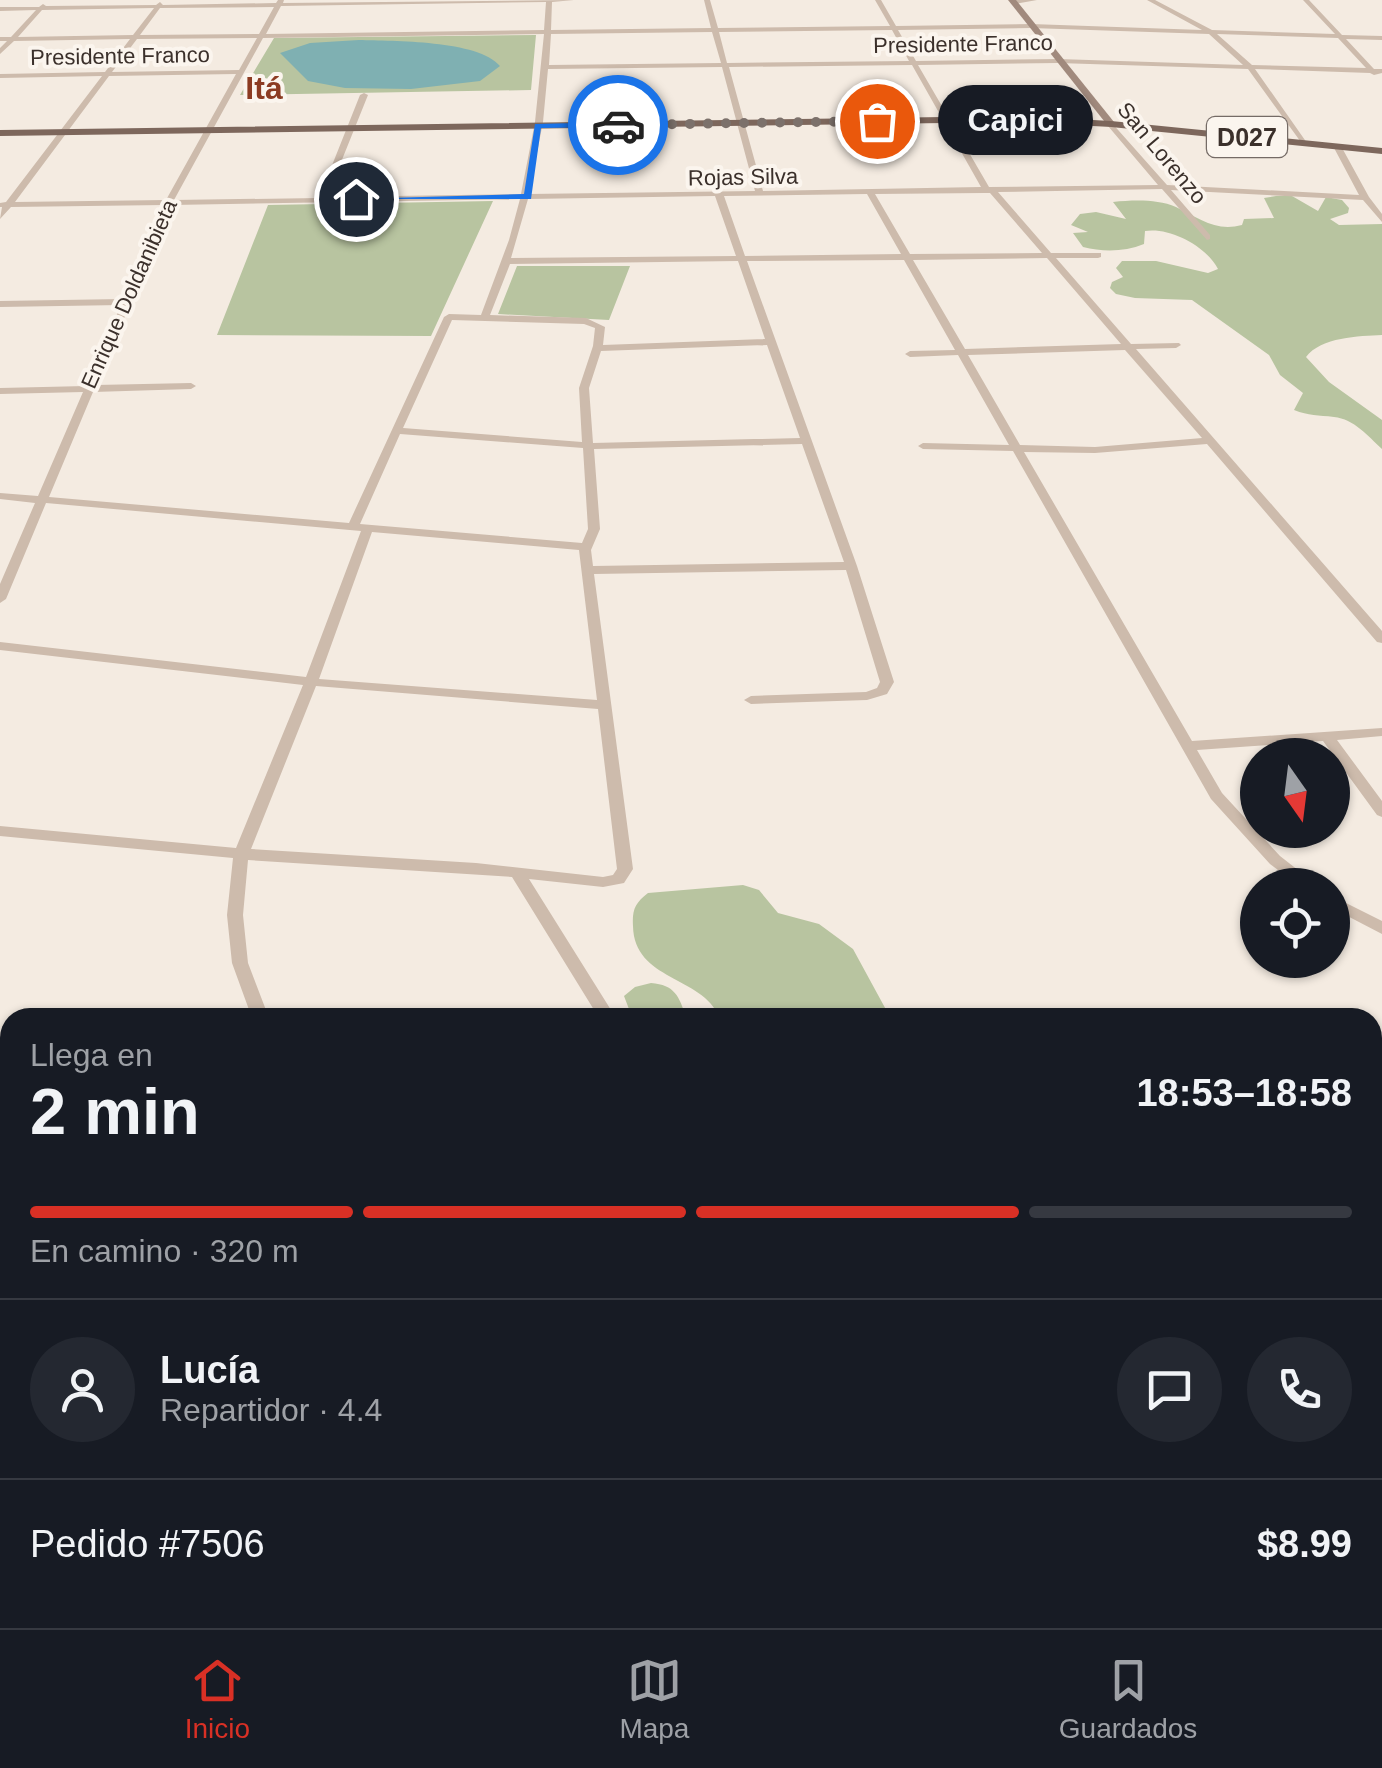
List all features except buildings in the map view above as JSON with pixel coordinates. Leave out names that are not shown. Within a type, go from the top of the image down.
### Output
[{"type":"main road","name":"D027","points":[[0,133],[947,120],[1111,124],[1382,150]]},
{"type":"street","points":[[0,52],[49,0]]},
{"type":"street","points":[[486,317],[509,262],[528,197],[549,0]]},
{"type":"street","points":[[0,8],[572,0]]},
{"type":"street","points":[[708,0],[760,195]]},
{"type":"street","points":[[878,0],[990,191],[1382,639]]},
{"type":"street","points":[[1013,1],[1034,0]]},
{"type":"street","points":[[1150,0],[1209,32],[1251,68],[1304,143]]},
{"type":"street","points":[[1306,0],[1369,71],[1382,77]]},
{"type":"street","name":"San Lorenzo","points":[[1013,1],[1207,237]]},
{"type":"street","name":"Enrique Doldanibieta","points":[[0,599],[169,202],[280,2]]},
{"type":"street","points":[[380,35],[390,2]]},
{"type":"street","points":[[0,216],[4,205],[66,132],[160,3]]},
{"type":"street","points":[[0,39],[1031,26],[1382,38]]},
{"type":"street","name":"Presidente Franco","points":[[544,67],[1058,60],[1369,71]]},
{"type":"street","points":[[1352,70],[1382,77]]},
{"type":"street","name":"Presidente Franco","points":[[0,76],[240,72]]},
{"type":"street","points":[[322,200],[364,95]]},
{"type":"street","points":[[1337,146],[1365,198],[1382,219]]},
{"type":"street","name":"Rojas Silva","points":[[4,205],[1164,187],[1365,198]]},
{"type":"street","points":[[870,193],[1216,796],[1286,868]]},
{"type":"street","points":[[719,195],[851,566],[887,682],[882,691],[851,698],[751,700]]},
{"type":"street","points":[[509,262],[909,260],[1098,254]]},
{"type":"street","points":[[0,304],[126,302]]},
{"type":"street","points":[[0,831],[240,854],[517,872],[603,882],[618,878],[626,869],[586,547],[594,529],[584,388],[597,348],[600,327],[595,323],[449,317],[397,431],[359,529],[311,682],[240,854],[234,916],[240,963],[257,1008]]},
{"type":"street","points":[[597,348],[771,342]]},
{"type":"street","points":[[910,354],[1176,346]]},
{"type":"street","points":[[0,391],[192,386]]},
{"type":"street","points":[[397,431],[588,445],[806,441]]},
{"type":"street","points":[[922,446],[1095,450],[1210,441]]},
{"type":"street","points":[[0,496],[586,547]]},
{"type":"street","points":[[588,570],[851,566]]},
{"type":"street","points":[[0,646],[311,682],[603,705]]},
{"type":"street","points":[[1188,746],[1382,732]]},
{"type":"street","points":[[1327,736],[1382,812]]},
{"type":"street","points":[[517,872],[602,1008]]},
{"type":"street","points":[[1350,911],[1382,928]]},
{"type":"green space","points":[[536,35],[531,90],[240,95],[274,38]]},
{"type":"green space","points":[[1292,196],[1318,211],[1326,197],[1342,200],[1349,208],[1348,213],[1330,219],[1339,225],[1382,224],[1382,335],[1331,342],[1306,357],[1329,382],[1382,420],[1382,449],[1348,421],[1294,410],[1303,393],[1280,375],[1269,355],[1192,300],[1135,298],[1116,294],[1110,288],[1112,282],[1123,277],[1116,268],[1122,261],[1156,261],[1208,273],[1218,269],[1196,246],[1176,235],[1145,231],[1144,244],[1136,247],[1091,249],[1083,247],[1073,233],[1088,232],[1071,225],[1080,214],[1096,212],[1126,219],[1113,202],[1153,201],[1169,204],[1208,223],[1232,227],[1242,225],[1244,219],[1274,218],[1264,198]]},
{"type":"green space","points":[[493,201],[431,336],[217,335],[268,205]]},
{"type":"green space","points":[[517,266],[630,266],[609,320],[498,314]]},
{"type":"green space","points":[[743,885],[759,890],[778,913],[819,924],[853,949],[885,1008],[713,1008],[699,993],[656,968],[636,944],[635,907],[648,893]]},
{"type":"green space","points":[[651,983],[666,986],[683,1008],[629,1008],[624,996],[635,987]]},
{"type":"water","points":[[359,40],[455,47],[489,57],[500,66],[480,81],[411,89],[345,88],[308,81],[280,53],[310,43]]},
{"type":"way so far","points":[[618,125],[877,121]]},
{"type":"place","name":"Capici","points":[[877,121]]},
{"type":"district","name":"Itá","points":[[264,88]]},
{"type":"route","points":[[356,199],[528,197],[538,126],[618,125]]}]
